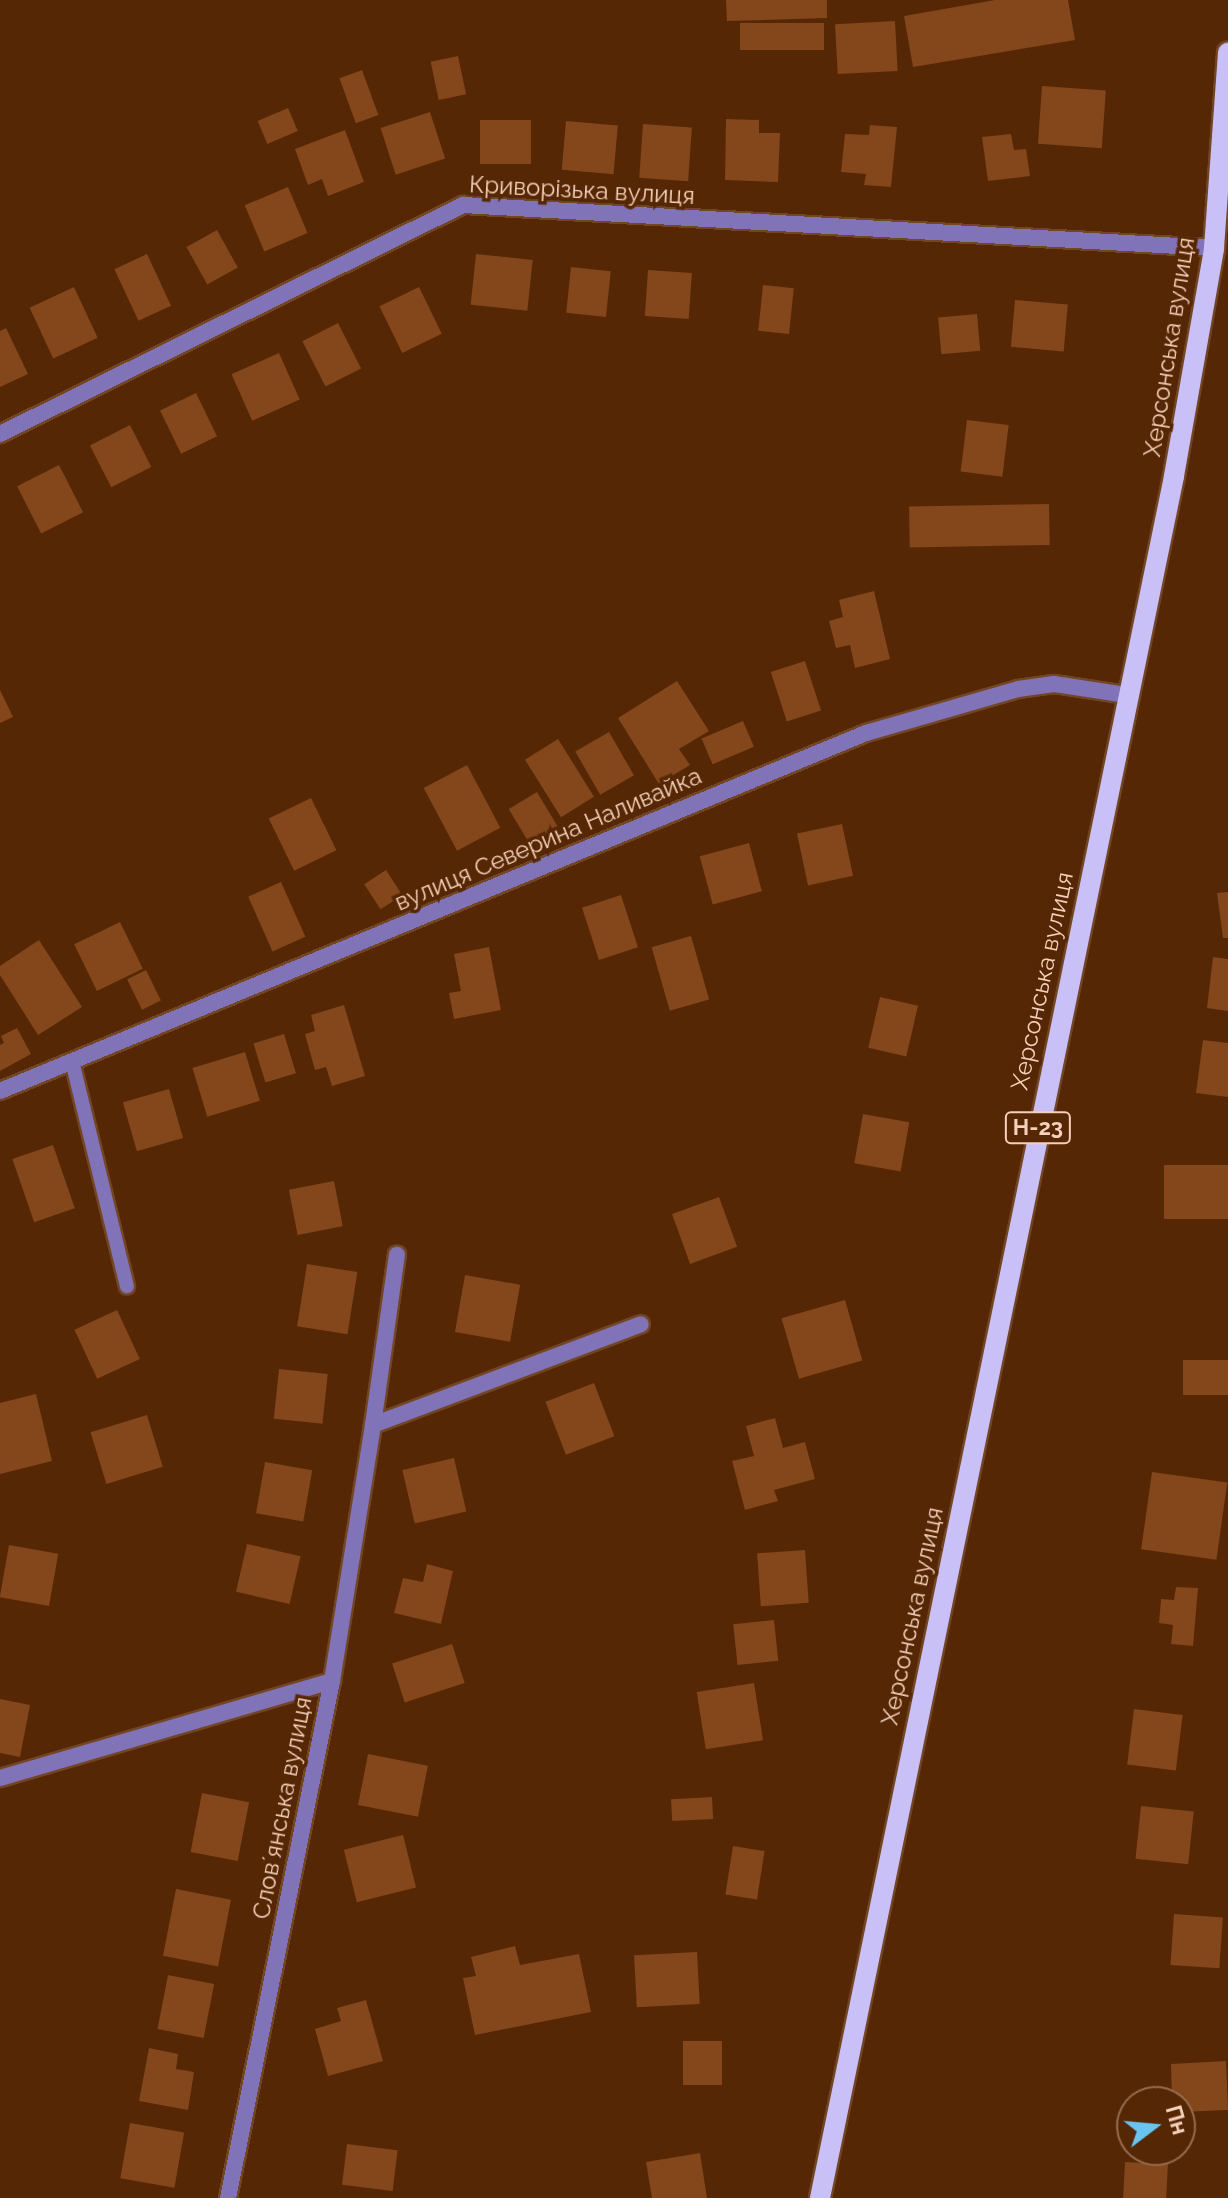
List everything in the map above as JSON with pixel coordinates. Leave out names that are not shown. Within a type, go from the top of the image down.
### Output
[{"type":"main road","name":"Херсонська вулиця","points":[[820,2198],[1174,476],[1214,248],[1228,53]]},
{"type":"street","name":"Криворізька вулиця","points":[[0,434],[463,205],[1214,248]]},
{"type":"street","name":"вулиця Северина Наливайка","points":[[0,1091],[866,733],[1018,689],[1054,684],[1127,695]]},
{"type":"street","name":"Словʼянська вулиця","points":[[228,2198],[332,1681],[397,1255]]},
{"type":"street","points":[[373,1425],[641,1324]]},
{"type":"street","points":[[0,1778],[332,1681]]},
{"type":"lane","points":[[72,1061],[127,1286]]},
{"type":"building","points":[[726,0],[827,0],[827,18],[727,21]]},
{"type":"building","points":[[995,0],[1068,0],[1075,40],[913,67],[904,16]]},
{"type":"building","points":[[895,21],[898,71],[838,74],[835,24]]},
{"type":"building","points":[[740,23],[824,23],[824,50],[740,50]]},
{"type":"building","points":[[458,56],[466,94],[439,100],[431,62]]},
{"type":"building","points":[[362,70],[378,115],[356,123],[339,78]]},
{"type":"building","points":[[1042,86],[1106,90],[1102,148],[1038,144]]},
{"type":"building","points":[[288,108],[298,131],[267,144],[258,121]]},
{"type":"building","points":[[430,112],[445,159],[396,175],[381,128]]},
{"type":"building","points":[[726,119],[759,120],[759,133],[780,133],[778,182],[725,180]]},
{"type":"building","points":[[480,120],[531,120],[531,164],[480,164]]},
{"type":"building","points":[[566,121],[618,126],[614,174],[562,170]]},
{"type":"building","points":[[643,124],[692,127],[688,181],[639,178]]},
{"type":"building","points":[[870,125],[897,127],[891,187],[864,185],[866,174],[841,172],[845,134],[869,135]]},
{"type":"building","points":[[345,130],[364,182],[328,196],[322,179],[308,185],[295,149]]},
{"type":"building","points":[[1011,134],[1014,150],[1026,149],[1030,176],[988,181],[982,137]]},
{"type":"building","points":[[288,187],[308,233],[264,251],[245,205]]},
{"type":"building","points":[[217,230],[238,268],[207,285],[186,247]]},
{"type":"building","points":[[147,254],[171,306],[138,321],[114,269]]},
{"type":"building","points":[[476,254],[533,260],[527,311],[471,305]]},
{"type":"building","points":[[571,267],[611,271],[606,317],[566,313]]},
{"type":"building","points":[[648,270],[692,273],[689,319],[645,316]]},
{"type":"building","points":[[763,285],[794,288],[789,334],[758,331]]},
{"type":"building","points":[[74,287],[98,338],[53,358],[30,308]]},
{"type":"building","points":[[419,287],[442,334],[402,353],[379,306]]},
{"type":"building","points":[[1015,300],[1068,305],[1064,351],[1011,347]]},
{"type":"building","points":[[977,314],[980,351],[941,354],[938,317]]},
{"type":"building","points":[[338,323],[361,368],[326,387],[302,341]]},
{"type":"building","points":[[6,328],[28,374],[0,387],[0,331]]},
{"type":"building","points":[[279,353],[300,400],[252,421],[231,374]]},
{"type":"building","points":[[196,393],[217,436],[181,454],[160,411]]},
{"type":"building","points":[[967,420],[1009,425],[1002,477],[961,472]]},
{"type":"building","points":[[130,425],[151,467],[111,487],[90,445]]},
{"type":"building","points":[[59,465],[83,512],[41,534],[17,486]]},
{"type":"building","points":[[1049,504],[1050,545],[910,547],[909,506]]},
{"type":"building","points":[[874,591],[890,659],[855,668],[850,645],[836,648],[829,621],[843,617],[839,600]]},
{"type":"building","points":[[805,661],[821,710],[787,722],[771,672]]},
{"type":"building","points":[[677,681],[709,731],[679,749],[690,765],[659,784],[618,718]]},
{"type":"building","points":[[0,690],[13,717],[0,723]]},
{"type":"building","points":[[743,721],[754,747],[713,764],[702,739]]},
{"type":"building","points":[[609,732],[634,775],[600,795],[575,752]]},
{"type":"building","points":[[558,739],[594,797],[561,817],[525,760]]},
{"type":"building","points":[[467,765],[500,828],[457,851],[424,788]]},
{"type":"building","points":[[537,792],[558,827],[530,844],[509,809]]},
{"type":"building","points":[[311,798],[336,850],[294,871],[269,819]]},
{"type":"building","points":[[842,824],[853,876],[808,885],[797,834]]},
{"type":"building","points":[[749,843],[762,891],[713,904],[700,856]]},
{"type":"building","points":[[386,870],[402,895],[381,909],[364,884]]},
{"type":"building","points":[[281,882],[305,937],[273,951],[248,897]]},
{"type":"building","points":[[1228,892],[1228,938],[1223,938],[1217,893]]},
{"type":"building","points":[[621,895],[638,947],[599,960],[582,908]]},
{"type":"building","points":[[120,922],[143,969],[97,991],[74,944]]},
{"type":"building","points":[[691,936],[709,999],[670,1011],[652,947]]},
{"type":"building","points":[[39,940],[82,1007],[38,1035],[0,975],[0,966]]},
{"type":"building","points":[[489,947],[501,1010],[454,1019],[449,993],[461,991],[454,954]]},
{"type":"building","points":[[1213,957],[1228,959],[1228,1011],[1207,1008]]},
{"type":"building","points":[[146,970],[161,1001],[142,1010],[127,979]]},
{"type":"building","points":[[880,997],[918,1006],[906,1056],[868,1048]]},
{"type":"building","points":[[344,1005],[365,1076],[332,1086],[326,1067],[315,1070],[305,1034],[315,1031],[311,1015]]},
{"type":"building","points":[[17,1028],[31,1054],[0,1071],[0,1045],[4,1043],[1,1036]]},
{"type":"building","points":[[284,1034],[296,1073],[265,1083],[253,1043]]},
{"type":"building","points":[[1203,1040],[1228,1043],[1228,1097],[1196,1093]]},
{"type":"building","points":[[245,1052],[260,1101],[207,1117],[192,1068]]},
{"type":"building","points":[[169,1089],[183,1138],[137,1151],[123,1102]]},
{"type":"building","points":[[863,1114],[909,1122],[901,1171],[854,1163]]},
{"type":"building","points":[[53,1145],[75,1208],[34,1222],[12,1159]]},
{"type":"building","points":[[1164,1165],[1228,1165],[1228,1219],[1164,1219]]},
{"type":"building","points":[[334,1181],[343,1226],[298,1235],[289,1190]]},
{"type":"building","points":[[719,1197],[737,1247],[690,1264],[672,1214]]},
{"type":"building","points":[[307,1264],[357,1272],[348,1334],[297,1326]]},
{"type":"building","points":[[465,1275],[520,1285],[510,1342],[455,1332]]},
{"type":"building","points":[[845,1300],[862,1361],[799,1379],[782,1318]]},
{"type":"building","points":[[117,1310],[140,1359],[97,1379],[74,1330]]},
{"type":"building","points":[[1183,1360],[1228,1360],[1228,1395],[1183,1395]]},
{"type":"building","points":[[279,1369],[328,1374],[323,1424],[274,1419]]},
{"type":"building","points":[[594,1383],[614,1436],[566,1455],[545,1402]]},
{"type":"building","points":[[36,1394],[52,1461],[0,1474],[0,1403]]},
{"type":"building","points":[[147,1415],[163,1467],[106,1484],[91,1432]]},
{"type":"building","points":[[775,1418],[783,1448],[805,1442],[815,1479],[774,1490],[778,1501],[745,1510],[732,1461],[754,1456],[746,1426]]},
{"type":"building","points":[[454,1458],[466,1512],[415,1524],[402,1470]]},
{"type":"building","points":[[265,1462],[312,1470],[303,1522],[256,1513]]},
{"type":"building","points":[[1152,1472],[1227,1483],[1216,1560],[1141,1549]]},
{"type":"building","points":[[247,1544],[301,1556],[290,1604],[236,1592]]},
{"type":"building","points":[[9,1545],[58,1554],[49,1606],[0,1597]]},
{"type":"building","points":[[805,1550],[809,1603],[761,1606],[757,1553]]},
{"type":"building","points":[[427,1564],[453,1571],[441,1624],[394,1613],[403,1578],[423,1582]]},
{"type":"building","points":[[1176,1587],[1198,1588],[1193,1646],[1171,1644],[1173,1625],[1159,1623],[1161,1599],[1174,1600]]},
{"type":"building","points":[[774,1620],[778,1661],[738,1665],[733,1624]]},
{"type":"building","points":[[452,1644],[465,1683],[405,1702],[392,1663]]},
{"type":"building","points":[[754,1683],[763,1740],[706,1749],[697,1692]]},
{"type":"building","points":[[0,1699],[30,1705],[20,1757],[0,1753]]},
{"type":"building","points":[[1134,1709],[1183,1715],[1176,1771],[1127,1765]]},
{"type":"building","points":[[368,1754],[428,1766],[418,1817],[358,1805]]},
{"type":"building","points":[[202,1793],[249,1802],[238,1861],[191,1852]]},
{"type":"building","points":[[712,1797],[713,1819],[672,1821],[671,1799]]},
{"type":"building","points":[[1141,1806],[1194,1812],[1188,1864],[1135,1859]]},
{"type":"building","points":[[403,1835],[416,1887],[357,1902],[344,1850]]},
{"type":"building","points":[[733,1846],[765,1851],[757,1899],[725,1894]]},
{"type":"building","points":[[176,1889],[231,1900],[218,1966],[163,1956]]},
{"type":"building","points":[[1174,1914],[1223,1917],[1219,1968],[1170,1965]]},
{"type":"building","points":[[515,1946],[520,1965],[579,1954],[591,2012],[475,2035],[463,1978],[476,1976],[471,1957]]},
{"type":"building","points":[[697,1952],[700,2004],[637,2007],[634,1955]]},
{"type":"building","points":[[168,1975],[214,1984],[204,2038],[158,2029]]},
{"type":"building","points":[[366,2000],[383,2061],[328,2076],[315,2029],[341,2021],[337,2008]]},
{"type":"building","points":[[683,2041],[722,2041],[722,2085],[683,2085]]},
{"type":"building","points":[[149,2048],[178,2054],[176,2069],[194,2072],[188,2110],[139,2101]]},
{"type":"building","points":[[1226,2061],[1228,2110],[1196,2111],[1196,2086],[1172,2086],[1171,2064]]},
{"type":"building","points":[[130,2123],[184,2133],[174,2188],[120,2178]]},
{"type":"building","points":[[347,2144],[398,2150],[393,2191],[342,2185]]},
{"type":"building","points":[[700,2153],[707,2198],[652,2198],[646,2162]]},
{"type":"building","points":[[1125,2166],[1168,2166],[1166,2198],[1123,2198]]}]
